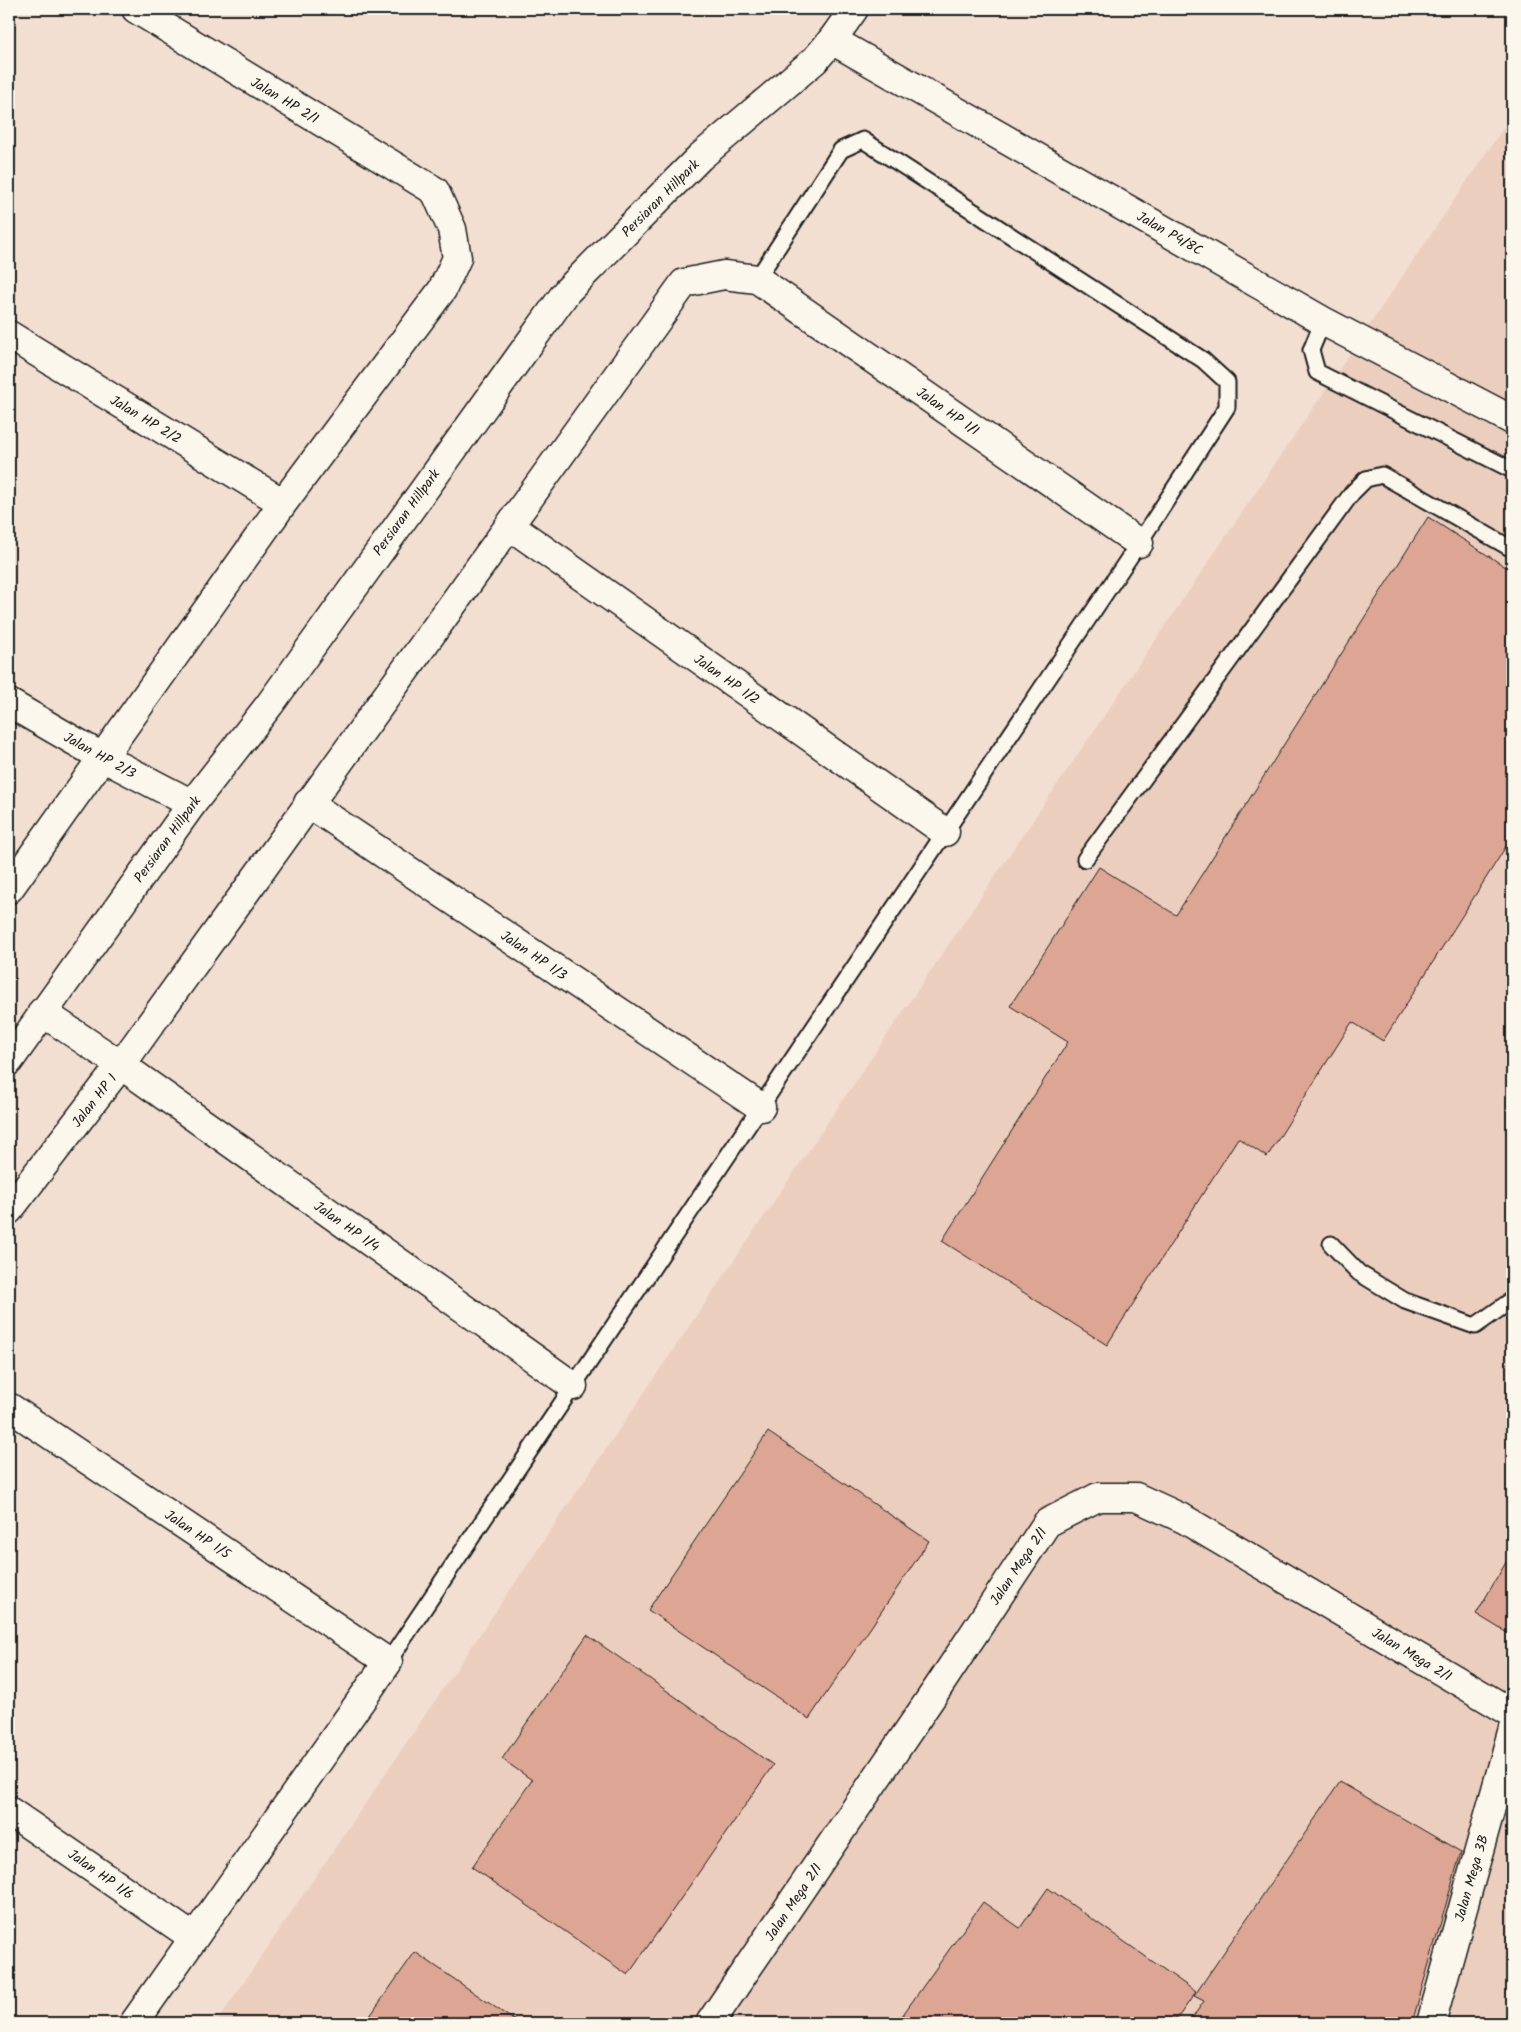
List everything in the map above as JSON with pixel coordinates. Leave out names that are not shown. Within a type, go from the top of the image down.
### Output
[{"type":"street","name":"Jalan HP 2/1","points":[[136,9],[434,191],[452,229],[457,258],[442,290],[283,503]]},
{"type":"street","name":"Persiaran Hillpark","points":[[9,1061],[42,1012],[192,804],[270,704],[567,291],[700,157],[815,60],[854,9]]},
{"type":"street","name":"Jalan P4/8C","points":[[832,40],[1324,321],[1512,420]]},
{"type":"street","points":[[121,1065],[684,283],[724,275],[756,279]]},
{"type":"street","name":"Jalan HP 1/1","points":[[756,279],[1140,543]]},
{"type":"street","name":"Jalan HP 2/2","points":[[9,335],[283,503]]},
{"type":"street","points":[[9,889],[283,503]]},
{"type":"street","name":"Jalan HP 1/2","points":[[510,526],[945,832]]},
{"type":"street","name":"Jalan HP 2/3","points":[[9,703],[102,757],[192,804]]},
{"type":"street","name":"Jalan HP 1/3","points":[[308,803],[761,1106]]},
{"type":"street","name":"Jalan HP 1","points":[[9,1210],[121,1065],[42,1012]]},
{"type":"street","name":"Jalan HP 1/4","points":[[121,1065],[573,1386]]},
{"type":"street","name":"Jalan HP 1/5","points":[[9,1407],[388,1662]]},
{"type":"street","name":"Jalan Mega 2/1","points":[[710,2023],[939,1686],[1047,1523],[1098,1497],[1136,1497],[1184,1519],[1512,1713]]},
{"type":"street","points":[[134,2023],[388,1662]]},
{"type":"street","name":"Jalan Mega 3B","points":[[1430,2023],[1512,1732]]},
{"type":"street","name":"Jalan HP 1/6","points":[[9,1811],[194,1938]]},
{"type":"lane","points":[[388,1662],[1140,543],[1227,407],[1227,382],[1203,360],[863,140],[841,150],[756,279]]},
{"type":"lane","points":[[1324,321],[1311,350],[1317,372],[1512,470]]},
{"type":"lane","points":[[1085,859],[1352,493],[1366,479],[1382,475],[1512,549]]},
{"type":"lane","points":[[1331,1244],[1359,1273],[1406,1301],[1475,1326],[1512,1300]]},
{"type":"shaded area","points":[[1512,115],[1512,2023],[216,2023]]},
{"type":"building","points":[[1428,517],[1512,571],[1512,837],[1383,1041],[1352,1022],[1267,1157],[1238,1138],[1107,1345],[942,1241],[1068,1042],[1010,1006],[1099,867],[1176,915]]},
{"type":"building","points":[[768,1432],[929,1541],[809,1719],[648,1610]]},
{"type":"building","points":[[1512,1552],[1512,1636],[1476,1614]]},
{"type":"building","points":[[587,1635],[773,1765],[628,1975],[472,1867],[532,1780],[502,1759]]},
{"type":"building","points":[[1340,1782],[1461,1852],[1412,2023],[1189,2023],[1204,2001],[1194,1996]]},
{"type":"building","points":[[1048,1888],[1196,1992],[1174,2023],[897,2023],[983,1902],[1020,1928]]},
{"type":"building","points":[[415,1952],[518,2023],[365,2023]]}]
